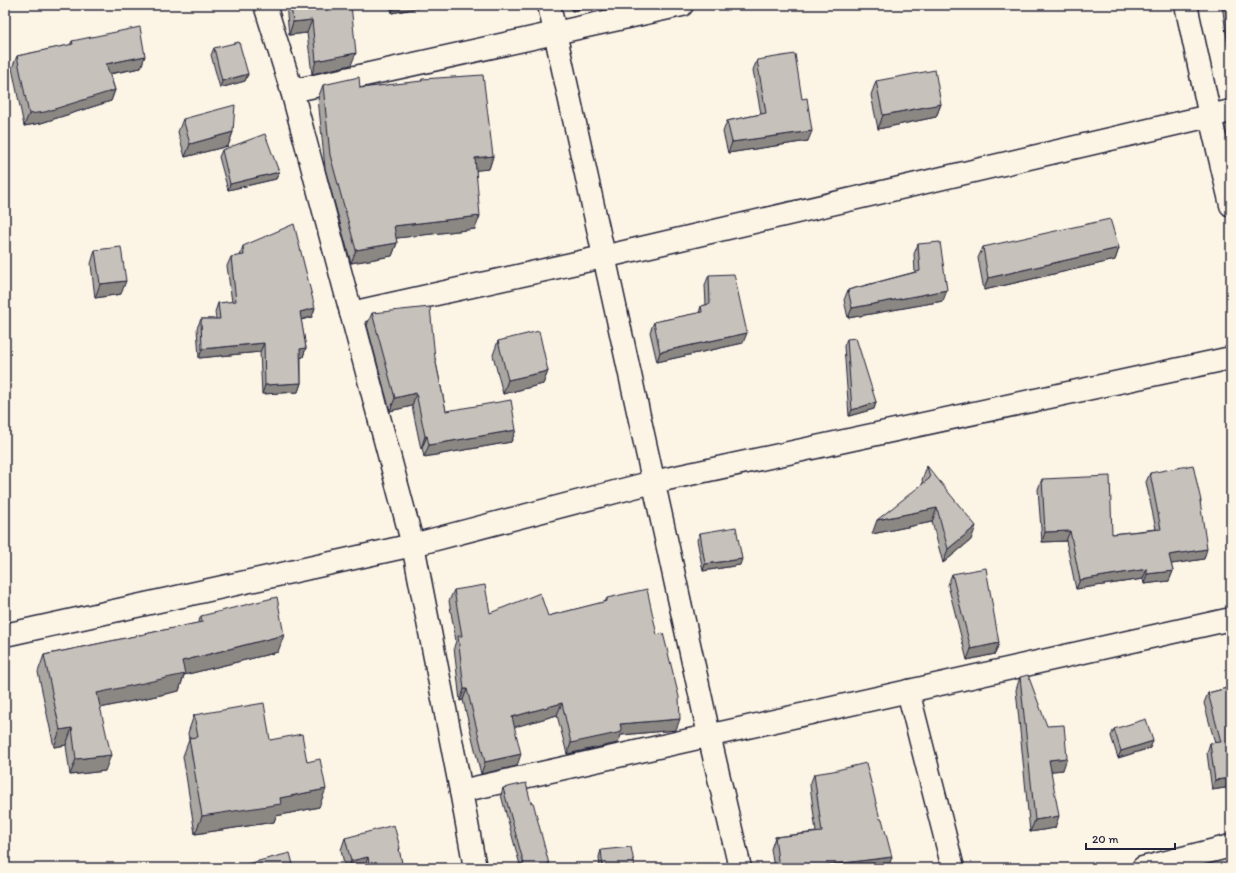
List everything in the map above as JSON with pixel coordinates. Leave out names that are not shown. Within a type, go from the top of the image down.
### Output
[{"type":"street","points":[[265,5],[292,91],[412,545],[475,868]]},
{"type":"street","points":[[549,5],[603,257],[740,868]]},
{"type":"street","points":[[292,91],[682,5]]},
{"type":"street","points":[[1186,5],[1231,205]]},
{"type":"street","points":[[351,312],[603,257],[1231,111]]},
{"type":"street","points":[[5,635],[412,545],[653,482],[1231,358]]},
{"type":"street","points":[[461,791],[1231,619]]},
{"type":"street","points":[[908,691],[953,868]]},
{"type":"street","points":[[1143,868],[1231,846]]},
{"type":"building","points":[[291,5],[351,5],[356,53],[316,61],[312,20],[293,22]]},
{"type":"building","points":[[1227,5],[1231,5],[1231,34]]},
{"type":"building","points":[[140,27],[145,56],[106,64],[115,90],[45,112],[29,114],[17,56],[73,44],[72,41]]},
{"type":"building","points":[[239,42],[248,74],[222,81],[214,48]]},
{"type":"building","points":[[795,54],[802,99],[807,98],[812,131],[732,142],[727,121],[766,113],[757,60]]},
{"type":"building","points":[[935,70],[941,104],[883,115],[876,81]]},
{"type":"building","points":[[483,75],[493,156],[475,158],[480,216],[394,226],[397,243],[356,250],[330,155],[323,85],[359,77],[360,88],[422,81],[422,79]]},
{"type":"building","points":[[235,105],[233,132],[190,144],[183,119]]},
{"type":"building","points":[[265,134],[279,172],[230,184],[222,150]]},
{"type":"building","points":[[1110,219],[1119,248],[988,278],[983,247]]},
{"type":"building","points":[[294,224],[315,308],[300,312],[306,348],[300,349],[301,383],[265,385],[264,343],[202,349],[201,319],[220,319],[218,303],[236,301],[231,257],[244,255],[243,246]]},
{"type":"building","points":[[940,242],[947,290],[852,308],[848,290],[920,271],[918,244]]},
{"type":"building","points":[[121,247],[126,281],[100,284],[95,250]]},
{"type":"building","points":[[734,274],[747,333],[660,352],[654,322],[702,312],[701,306],[710,304],[709,275]]},
{"type":"building","points":[[430,307],[435,358],[446,411],[511,400],[516,430],[429,445],[427,436],[425,436],[416,393],[395,398],[372,313]]},
{"type":"building","points":[[539,331],[548,371],[508,380],[498,341]]},
{"type":"building","points":[[856,338],[876,402],[852,410],[847,339]]},
{"type":"building","points":[[1193,465],[1201,501],[1207,549],[1169,555],[1173,571],[1147,574],[1147,569],[1080,580],[1070,531],[1045,532],[1042,479],[1110,476],[1112,534],[1161,529],[1150,473]]},
{"type":"building","points":[[927,466],[976,526],[948,549],[937,508],[877,520],[930,478]]},
{"type":"building","points":[[736,527],[742,559],[705,564],[700,533]]},
{"type":"building","points":[[986,568],[999,643],[971,649],[952,574]]},
{"type":"building","points":[[485,585],[490,613],[540,593],[548,616],[607,601],[607,598],[647,589],[657,635],[663,633],[679,697],[680,719],[620,724],[622,732],[571,743],[562,703],[512,717],[521,754],[485,762],[467,689],[464,689],[458,636],[462,636],[454,590]]},
{"type":"building","points":[[277,597],[284,635],[182,661],[185,674],[97,693],[111,755],[76,759],[72,728],[60,730],[44,655],[202,622],[201,616]]},
{"type":"building","points":[[1028,675],[1047,726],[1064,725],[1067,758],[1049,760],[1059,816],[1035,820],[1020,677]]},
{"type":"building","points":[[1231,687],[1231,778],[1215,780],[1210,743],[1221,742],[1208,693]]},
{"type":"building","points":[[264,703],[270,740],[302,734],[307,762],[320,759],[326,789],[280,798],[281,804],[202,816],[189,738],[198,737],[194,715]]},
{"type":"building","points":[[1146,719],[1153,741],[1121,751],[1114,729]]},
{"type":"building","points":[[866,763],[880,819],[882,819],[892,857],[803,868],[779,868],[775,837],[822,832],[814,774]]},
{"type":"building","points":[[526,783],[531,803],[533,802],[550,868],[521,868],[520,865],[524,864],[503,788]]},
{"type":"building","points":[[394,825],[403,868],[370,868],[368,857],[351,861],[345,838]]},
{"type":"building","points":[[631,847],[635,868],[603,868],[601,850]]},
{"type":"building","points":[[290,853],[294,868],[231,868]]},
{"type":"building","points":[[665,865],[666,868],[644,868]]}]
